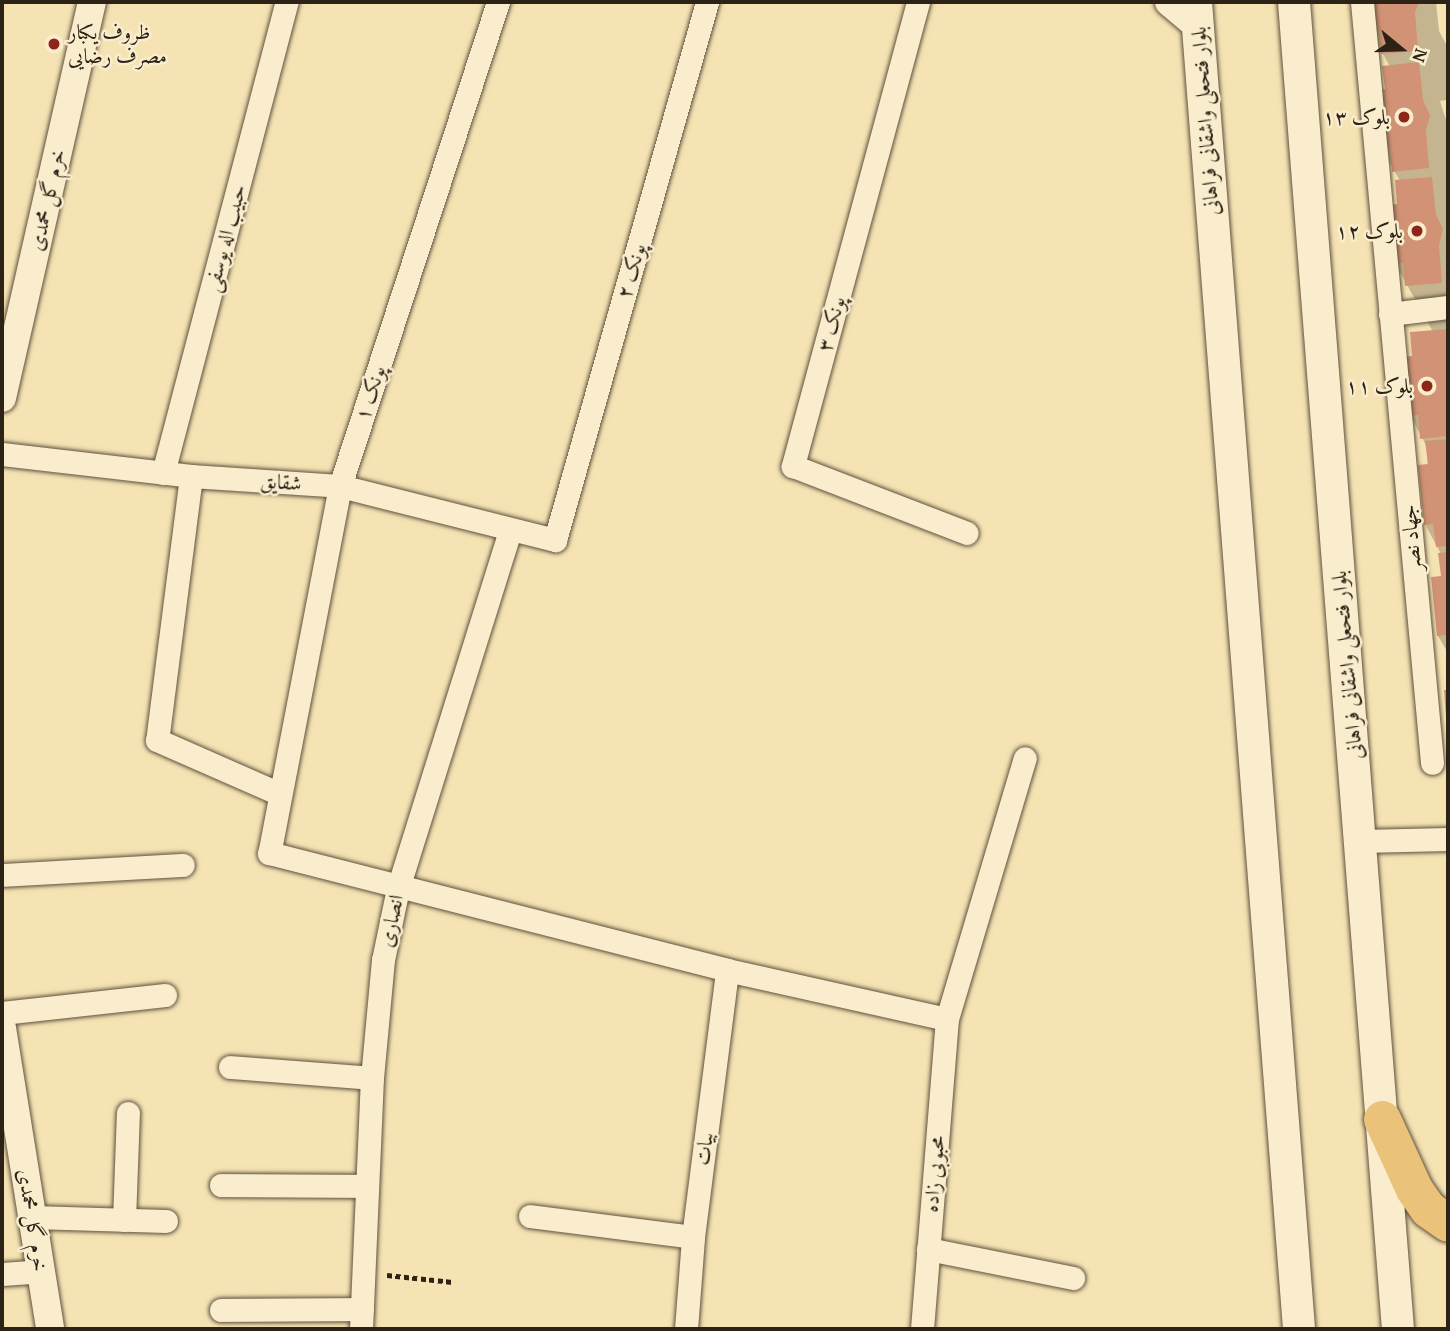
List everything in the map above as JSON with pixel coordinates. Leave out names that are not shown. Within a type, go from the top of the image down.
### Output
[{"type":"highway","points":[[1382,1119],[1414,1189],[1428,1209],[1448,1223]]},
{"type":"main road","name":"بلوار فتحعلی واشقانی فراهانی","points":[[1294,2],[1398,1329]]},
{"type":"main road","name":"بلوار فتحعلی واشقانی فراهانی","points":[[1197,14],[1299,1329]]},
{"type":"street","name":"خرم گل محمدی","points":[[2,398],[92,2]]},
{"type":"street","name":"حبیب اله یوسفی","points":[[163,473],[287,2]]},
{"type":"street","name":"پونک ۱","points":[[398,888],[268,853],[340,486],[498,2]]},
{"type":"street","name":"پونک ۲","points":[[555,540],[707,2]]},
{"type":"street","name":"پونک ۳","points":[[918,2],[793,466],[967,533]]},
{"type":"street","points":[[1169,2],[1197,14]]},
{"type":"street","name":"جهاد نصر","points":[[1362,2],[1432,763]]},
{"type":"street","points":[[1390,314],[1448,307]]},
{"type":"street","name":"شقایق","points":[[2,454],[191,476],[340,486],[555,540]]},
{"type":"street","points":[[191,476],[158,740],[278,793]]},
{"type":"street","name":"انصاری","points":[[362,1319],[372,1078],[383,960],[398,888],[510,530]]},
{"type":"street","name":"محبوبی زاده","points":[[922,1329],[947,1019],[1025,758]]},
{"type":"street","points":[[1361,841],[1448,839]]},
{"type":"street","points":[[2,875],[183,865]]},
{"type":"street","points":[[398,888],[727,970],[947,1019]]},
{"type":"street","name":"بیات","points":[[686,1329],[693,1237],[727,970]]},
{"type":"street","points":[[2,1013],[165,995]]},
{"type":"street","name":"خرم گل محمدی","points":[[2,1028],[8,1102],[32,1217],[50,1329]]},
{"type":"street","points":[[230,1067],[372,1078]]},
{"type":"street","points":[[124,1220],[128,1114]]},
{"type":"street","points":[[221,1185],[368,1186]]},
{"type":"street","points":[[530,1216],[693,1237]]},
{"type":"street","points":[[32,1217],[166,1221]]},
{"type":"street","points":[[928,1249],[1073,1278]]},
{"type":"street","points":[[2,1274],[41,1271]]},
{"type":"street","points":[[221,1310],[362,1319]]},
{"type":"path","points":[[364,1272],[453,1282]]},
{"type":"building","points":[[1366,2],[1419,2],[1415,12],[1418,51],[1381,54],[1379,31],[1369,32]]},
{"type":"building","name":"بلوک ۱۳","points":[[1419,62],[1423,100],[1430,115],[1426,130],[1429,168],[1392,172],[1390,149],[1380,149],[1375,90],[1385,89],[1382,66]]},
{"type":"building","name":"بلوک ۱۲","points":[[1432,177],[1436,215],[1443,229],[1439,245],[1442,283],[1405,286],[1403,263],[1393,264],[1388,205],[1397,204],[1395,180]]},
{"type":"building","name":"بلوک ۱۱","points":[[1447,329],[1448,436],[1420,439],[1418,415],[1408,416],[1403,357],[1412,356],[1410,332]]},
{"type":"building","points":[[1448,439],[1448,546],[1436,547],[1433,524],[1424,525],[1418,465],[1428,464],[1425,441]]},
{"type":"building","points":[[1448,552],[1448,635],[1437,636],[1431,577],[1441,576],[1438,553]]},
{"type":"building","points":[[1444,690],[1448,690],[1448,717],[1446,717]]},
{"type":"place","name":"ظروف یکبار مصرف رضایی","points":[[54,44]]},
{"type":"place","name":"بلوک ۱۳","points":[[1404,117]]},
{"type":"place","name":"بلوک ۱۲","points":[[1417,231]]},
{"type":"place","name":"بلوک ۱۱","points":[[1427,386]]}]
